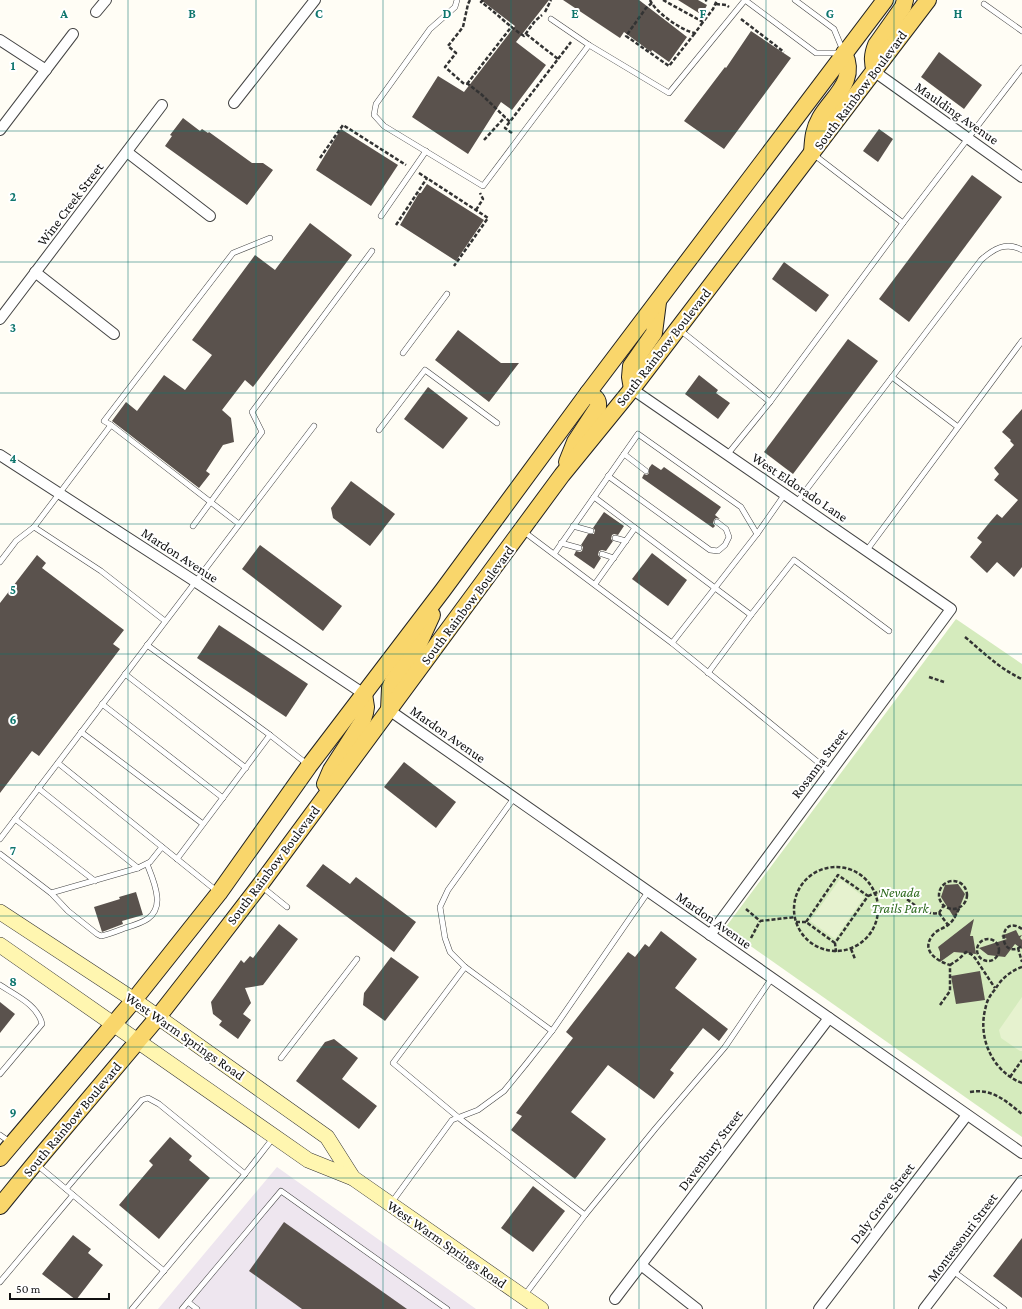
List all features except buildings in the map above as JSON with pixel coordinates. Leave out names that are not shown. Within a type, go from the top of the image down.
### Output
[{"type":"main road","name":"South Rainbow Boulevard","points":[[0,1158],[6,1139],[115,1024],[219,893],[309,766],[443,590],[588,392],[885,0]]},
{"type":"main road","points":[[875,72],[872,58],[873,52],[876,45],[903,7],[905,0]]},
{"type":"main road","name":"South Rainbow Boulevard","points":[[0,1206],[158,1017],[260,885],[562,475],[632,388],[875,72],[928,0]]},
{"type":"main road","points":[[812,154],[813,135],[820,118],[846,81],[848,67],[844,53]]},
{"type":"main road","points":[[632,388],[630,377],[631,366],[654,333],[659,300]]},
{"type":"main road","points":[[562,475],[575,442],[598,407],[597,398],[588,392]]},
{"type":"main road","points":[[389,710],[390,688],[393,681],[417,648],[443,590]]},
{"type":"main road","points":[[314,810],[331,770],[364,718],[366,707],[364,694]]},
{"type":"main road","name":"West Warm Springs Road","points":[[0,912],[134,1000],[327,1137],[352,1178]]},
{"type":"main road","name":"West Warm Springs Road","points":[[0,945],[308,1160],[352,1178],[541,1309]]},
{"type":"street","points":[[96,12],[106,0]]},
{"type":"street","points":[[234,103],[315,0]]},
{"type":"street","points":[[0,130],[73,34]]},
{"type":"street","points":[[0,40],[46,70]]},
{"type":"street","name":"Maulding Avenue","points":[[875,72],[1022,177]]},
{"type":"street","name":"Wine Creek Street","points":[[0,319],[162,105]]},
{"type":"street","points":[[127,152],[210,216]]},
{"type":"street","points":[[36,272],[114,334]]},
{"type":"street","name":"West Eldorado Lane","points":[[632,388],[952,609]]},
{"type":"street","name":"Mardon Avenue","points":[[0,455],[196,582],[364,694]]},
{"type":"street","name":"Rosanna Street","points":[[710,935],[952,609]]},
{"type":"street","name":"Mardon Avenue","points":[[389,710],[1022,1153]]},
{"type":"street","name":"Davenbury Street","points":[[615,1299],[828,1018]]},
{"type":"street","name":"Daly Grove Street","points":[[819,1309],[967,1114]]},
{"type":"street","name":"Montessouri Street","points":[[924,1309],[1022,1181]]},
{"type":"street","points":[[640,1265],[697,1309]]},
{"type":"lane","points":[[457,0],[455,7],[430,30],[376,104],[374,115],[384,126],[482,186],[589,44]]},
{"type":"lane","points":[[551,19],[669,93],[745,0],[816,53],[844,53],[834,29],[795,0]]},
{"type":"lane","points":[[984,4],[1022,31]]},
{"type":"lane","points":[[727,455],[770,402],[903,223],[1022,68]]},
{"type":"lane","points":[[381,216],[426,151]]},
{"type":"lane","points":[[812,154],[903,223]]},
{"type":"lane","points":[[239,524],[104,421],[233,253],[270,238]]},
{"type":"lane","points":[[797,502],[981,260],[992,250],[1004,246],[1022,250]]},
{"type":"lane","points":[[193,526],[262,432],[252,412],[372,251]]},
{"type":"lane","points":[[403,353],[447,294]]},
{"type":"lane","points":[[678,328],[770,402]]},
{"type":"lane","points":[[867,550],[1022,341]]},
{"type":"lane","points":[[379,430],[425,370],[497,424]]},
{"type":"lane","points":[[892,377],[958,426]]},
{"type":"lane","points":[[0,562],[16,541],[34,527],[111,425]]},
{"type":"lane","points":[[0,839],[314,426]]},
{"type":"lane","points":[[554,554],[638,434],[741,507],[756,534]]},
{"type":"lane","points":[[624,454],[646,470]]},
{"type":"lane","points":[[608,476],[710,550],[718,551],[725,545],[729,537],[726,529],[717,522]]},
{"type":"lane","points":[[672,643],[785,494]]},
{"type":"lane","points":[[594,497],[751,615]]},
{"type":"lane","points":[[573,526],[591,531]]},
{"type":"lane","points":[[34,527],[101,571],[165,621]]},
{"type":"lane","points":[[595,584],[636,528]]},
{"type":"lane","points":[[522,531],[595,584],[672,643],[830,772]]},
{"type":"lane","points":[[615,538],[626,541]]},
{"type":"lane","points":[[562,543],[579,548]]},
{"type":"lane","points":[[602,554],[614,558]]},
{"type":"lane","points":[[708,673],[794,560],[889,631]]},
{"type":"lane","points":[[147,645],[270,735],[309,766]]},
{"type":"lane","points":[[124,674],[246,768]]},
{"type":"lane","points":[[102,704],[223,798]]},
{"type":"lane","points":[[81,732],[203,824]]},
{"type":"lane","points":[[177,860],[270,735]]},
{"type":"lane","points":[[58,763],[219,893]]},
{"type":"lane","points":[[38,788],[138,868]]},
{"type":"lane","points":[[514,798],[448,890],[440,907],[444,938],[450,952],[465,967],[552,1031]]},
{"type":"lane","points":[[15,819],[95,881]]},
{"type":"lane","points":[[51,893],[138,868],[150,862],[162,848]]},
{"type":"lane","points":[[0,854],[51,893],[73,916],[102,936],[144,922],[154,912],[157,904],[157,896],[154,882],[147,864]]},
{"type":"lane","points":[[260,885],[287,907]]},
{"type":"lane","points":[[390,1204],[452,1120],[478,1110],[504,1091],[552,1031],[648,892]]},
{"type":"lane","points":[[281,1058],[357,959]]},
{"type":"lane","points":[[465,967],[393,1063],[459,1118],[585,1215]]},
{"type":"lane","points":[[523,1297],[585,1215],[659,1124],[726,1048],[772,978]]},
{"type":"lane","points":[[0,985],[25,1001],[35,1010],[40,1016],[42,1024],[0,1074]]},
{"type":"lane","points":[[66,1189],[142,1100],[148,1098],[159,1104],[245,1174]]},
{"type":"lane","points":[[132,1309],[245,1174],[274,1136]]},
{"type":"lane","points":[[35,1163],[164,1271]]},
{"type":"lane","points":[[182,1309],[281,1191],[445,1309]]},
{"type":"lane","points":[[0,1282],[73,1195]]},
{"type":"lane","points":[[953,1271],[1004,1309]]},
{"type":"lane","points":[[188,1302],[197,1309]]},
{"type":"path","points":[[470,0],[463,27],[448,46],[456,53],[445,67],[463,83],[467,84],[481,94],[510,122]]},
{"type":"path","points":[[663,0],[703,22]]},
{"type":"path","points":[[481,1],[518,32],[524,36],[526,34],[558,59]]},
{"type":"path","points":[[695,33],[689,32],[674,22],[651,2],[626,36],[669,66],[695,33],[716,2],[726,5],[744,22],[784,52]]},
{"type":"path","points":[[526,34],[535,21],[540,19],[544,13]]},
{"type":"path","points":[[467,84],[512,26]]},
{"type":"path","points":[[518,138],[505,128],[576,36]]},
{"type":"path","points":[[484,140],[505,117]]},
{"type":"path","points":[[320,158],[343,125],[488,218],[454,266]]},
{"type":"path","points":[[396,225],[427,178]]},
{"type":"path","points":[[476,210],[483,199],[477,182]]},
{"type":"path","points":[[965,637],[997,665],[1022,679]]},
{"type":"path","points":[[929,677],[944,682]]},
{"type":"path","points":[[830,867],[845,868],[859,873],[869,882],[876,893],[879,906],[878,919],[873,932],[864,942],[851,949],[836,952],[827,951],[814,946],[803,935],[796,922],[794,908],[797,893],[805,881],[816,872],[830,867]]},
{"type":"path","points":[[806,922],[838,875],[837,868]]},
{"type":"path","points":[[838,875],[868,896]]},
{"type":"path","points":[[950,965],[940,962],[933,957],[930,949],[930,942],[933,935],[948,925],[966,900],[966,891],[961,884],[957,882],[948,882],[941,888],[940,897],[944,905],[952,908],[960,907]]},
{"type":"path","points":[[836,952],[836,943],[868,896],[884,891],[895,891],[926,912],[939,913],[948,925]]},
{"type":"path","points":[[939,913],[944,905]]},
{"type":"path","points":[[746,909],[760,921],[795,917]]},
{"type":"path","points":[[751,938],[760,921]]},
{"type":"path","points":[[796,922],[806,922],[836,943]]},
{"type":"path","points":[[1022,929],[1012,926],[1006,929],[1003,936],[1004,943],[1011,948],[1018,948],[1022,946]]},
{"type":"path","points":[[985,939],[992,940],[998,945],[998,956],[992,961],[982,960],[977,954],[977,947],[985,939]]},
{"type":"path","points":[[998,945],[1004,943]]},
{"type":"path","points":[[1018,948],[1022,962]]},
{"type":"path","points":[[851,949],[855,959]]},
{"type":"path","points":[[950,965],[966,952],[971,954],[995,988]]},
{"type":"path","points":[[940,1005],[950,991],[950,965]]},
{"type":"path","points":[[1022,967],[1018,968],[1000,981],[988,999],[983,1020],[985,1042],[994,1062],[1010,1077],[1022,1084]]},
{"type":"path","points":[[1010,1077],[1022,1060]]},
{"type":"path","points":[[970,1092],[979,1090],[991,1092],[1022,1114]]},
{"type":"shaded area","points":[[277,1167],[476,1309],[158,1309]]},
{"type":"green space","name":"Nevada Trails Park","points":[[956,619],[1022,664],[1022,1137],[725,928]]},
{"type":"green space","points":[[840,879],[864,897],[835,939],[810,921]]},
{"type":"green space","points":[[1022,997],[1022,1051],[1020,1051],[1001,1038],[999,1030]]}]
